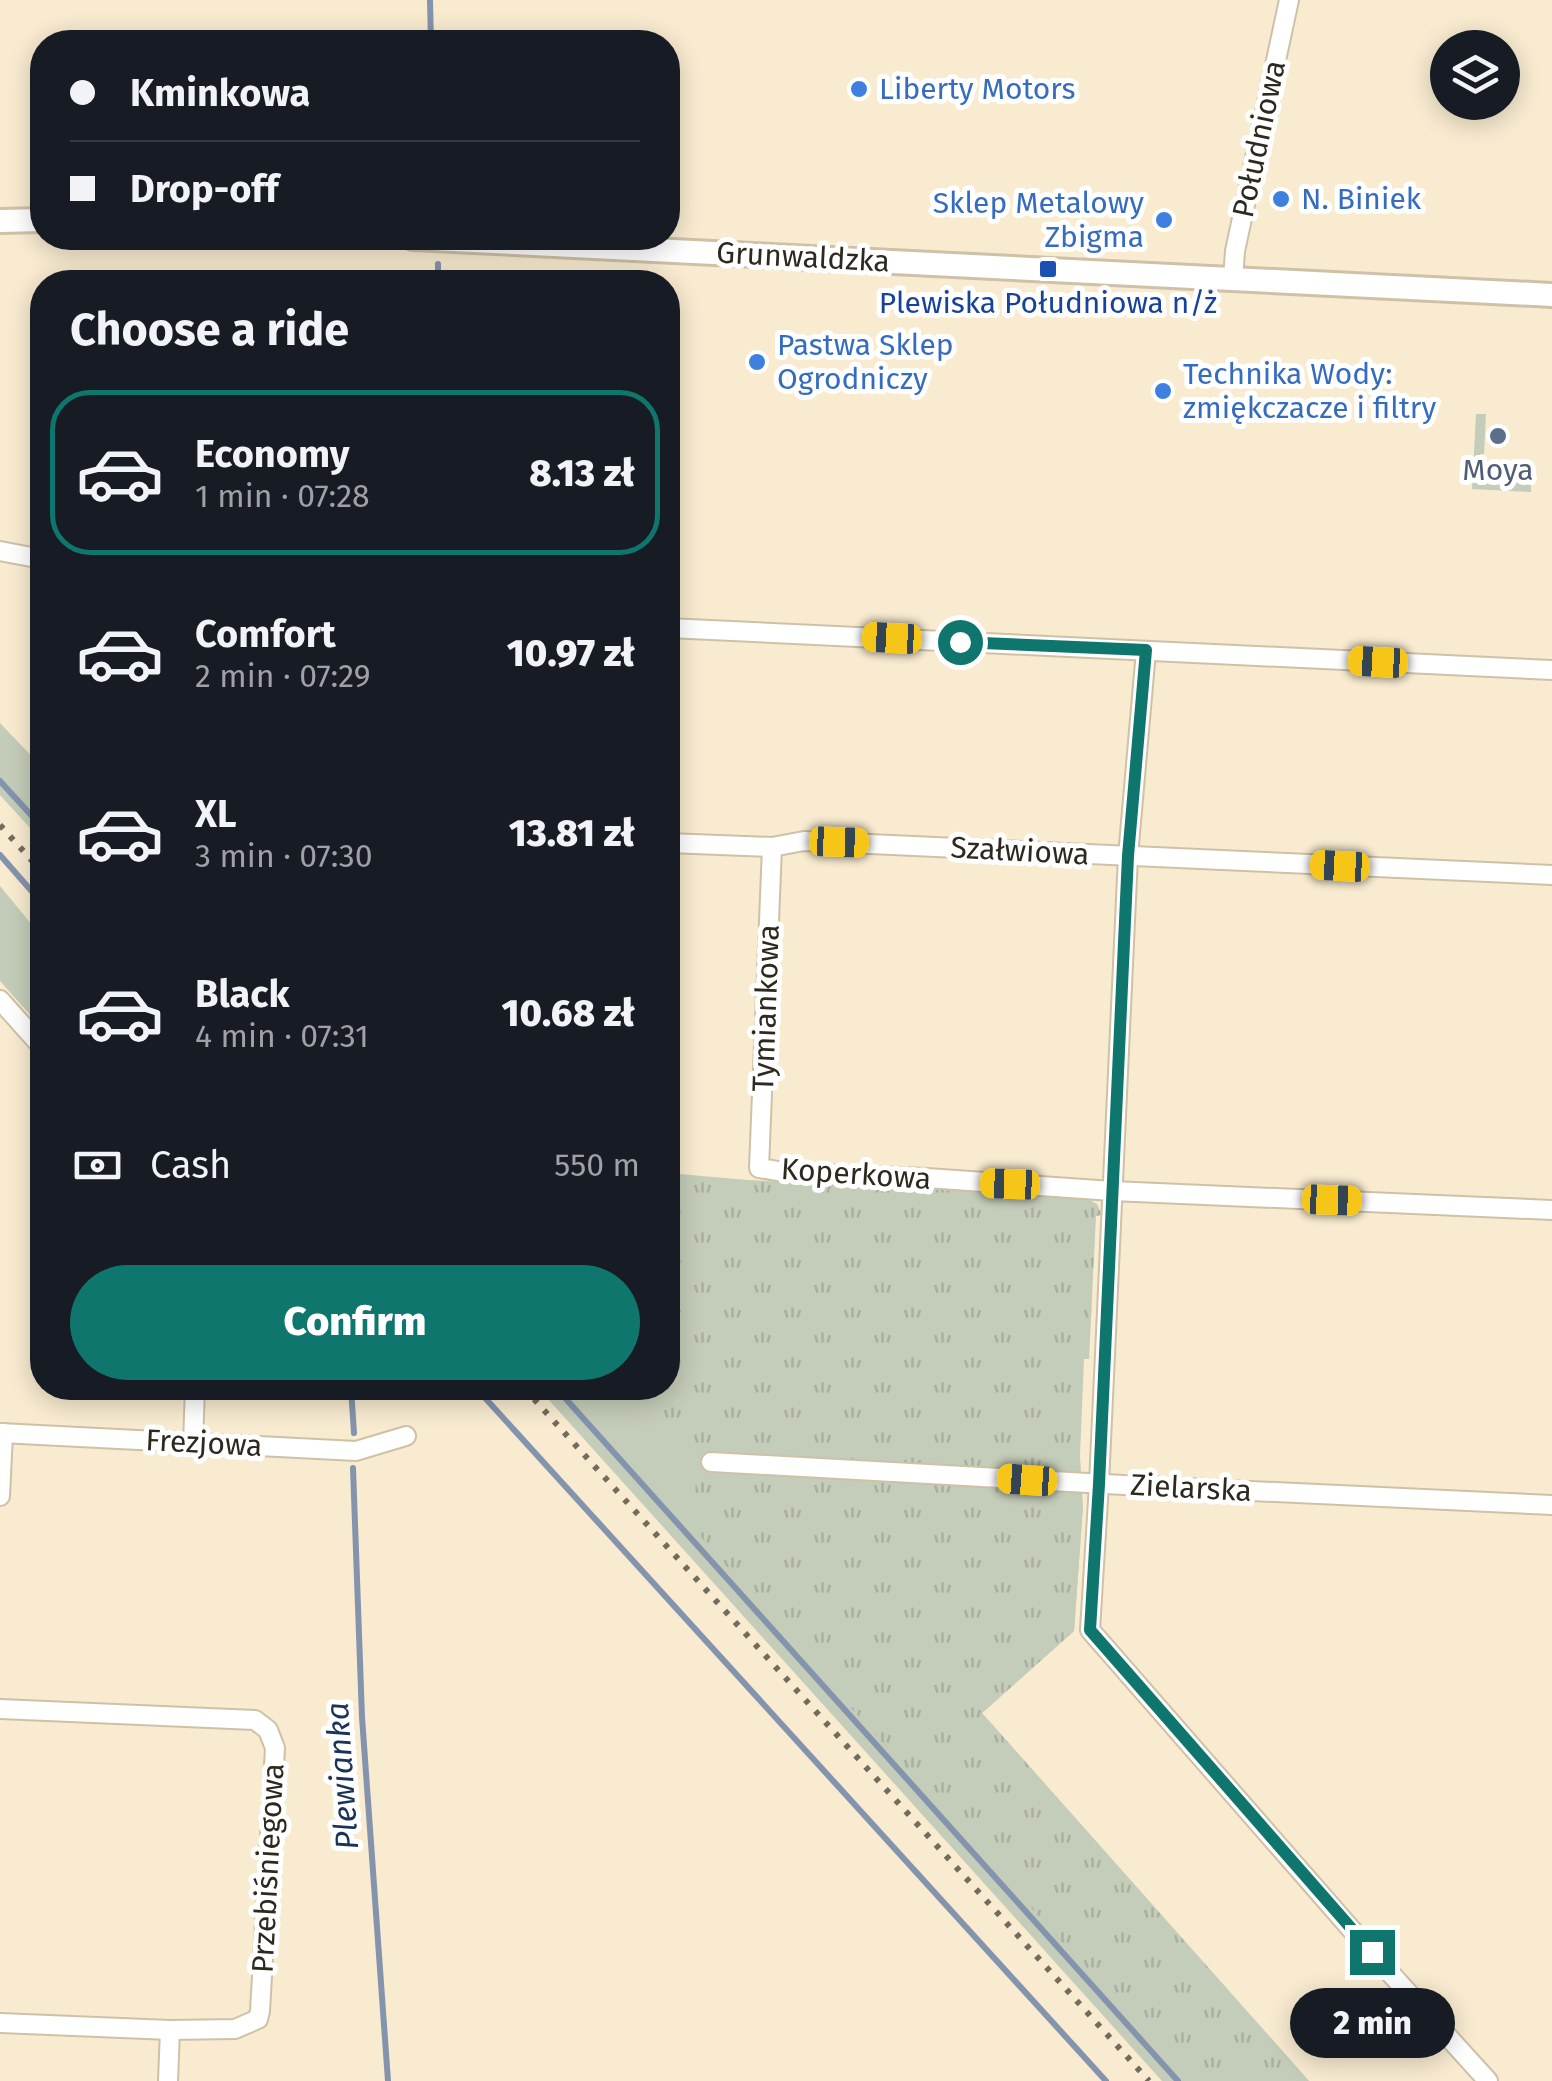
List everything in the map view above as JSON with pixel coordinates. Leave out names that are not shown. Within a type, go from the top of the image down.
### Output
[{"type":"street","name":"Południowa","points":[[1232,279],[1288,0]]},
{"type":"street","points":[[0,220],[30,220]]},
{"type":"street","name":"Grunwaldzka","points":[[653,250],[1552,295]]},
{"type":"street","points":[[0,551],[30,557]]},
{"type":"street","points":[[680,629],[1552,670]]},
{"type":"street","points":[[1146,650],[1128,856],[1090,1630],[1488,2081]]},
{"type":"street","name":"Szałwiowa","points":[[680,844],[772,848],[804,841],[1552,875]]},
{"type":"street","name":"Tymiankowa","points":[[759,1168],[772,848]]},
{"type":"street","points":[[0,1000],[30,1033]]},
{"type":"street","name":"Koperkowa","points":[[759,1168],[1112,1191],[1552,1210]]},
{"type":"street","points":[[193,1443],[195,1400]]},
{"type":"street","points":[[0,1496],[2,1433]]},
{"type":"street","name":"Frezjowa","points":[[2,1433],[356,1451],[406,1436]]},
{"type":"street","name":"Zielarska","points":[[711,1462],[1552,1505]]},
{"type":"street","name":"Przebiśniegowa","points":[[0,1709],[255,1720],[272,1736],[275,1748],[258,2019],[236,2029],[0,2024]]},
{"type":"street","points":[[168,2081],[170,2030]]},
{"type":"green space","points":[[1476,414],[1486,414],[1480,480],[1531,483],[1531,492],[1472,489]]},
{"type":"green space","points":[[0,723],[30,754],[30,828],[0,795]]},
{"type":"green space","points":[[0,886],[30,922],[30,1015],[0,981]]},
{"type":"green space","points":[[680,1174],[1085,1197],[1097,1204],[1102,1215],[1096,1216],[1089,1359],[1084,1359],[1080,1456],[1083,1506],[1074,1631],[982,1713],[1309,2081],[1187,2081],[693,1528],[698,1443],[663,1438],[628,1400],[680,1400]]},
{"type":"green space","points":[[549,1400],[670,1400],[1079,1498],[1083,1506],[1074,1631],[982,1713],[1309,2081],[1162,2081]]},
{"type":"waterway","name":"Plewianka","points":[[430,0],[431,30]]},
{"type":"waterway","name":"Plewianka","points":[[438,264],[438,270]]},
{"type":"waterway","points":[[0,781],[30,814]]},
{"type":"waterway","points":[[0,855],[30,889]]},
{"type":"waterway","name":"Plewianka","points":[[352,1400],[354,1433]]},
{"type":"waterway","points":[[487,1400],[1106,2081]]},
{"type":"waterway","points":[[567,1400],[1178,2081]]},
{"type":"waterway","name":"Plewianka","points":[[353,1468],[362,1717],[388,2081]]},
{"type":"railway","points":[[0,825],[30,859]]},
{"type":"railway","points":[[535,1400],[1149,2081]]},
{"type":"place","name":"Liberty Motors","points":[[859,89]]},
{"type":"place","name":"N. Biniek","points":[[1281,199]]},
{"type":"place","name":"Sklep Metalowy Zbigma","points":[[1164,220]]},
{"type":"place","name":"Plewiska Południowa n/ż","points":[[1048,269]]},
{"type":"place","name":"Pastwa Sklep Ogrodniczy","points":[[757,362]]},
{"type":"place","name":"Technika Wody: zmiękczacze i filtry","points":[[1163,391]]},
{"type":"place","name":"Moya","points":[[1498,436]]},
{"type":"route","points":[[960,642],[1146,650],[1128,856],[1090,1630],[1372,1952]]}]
